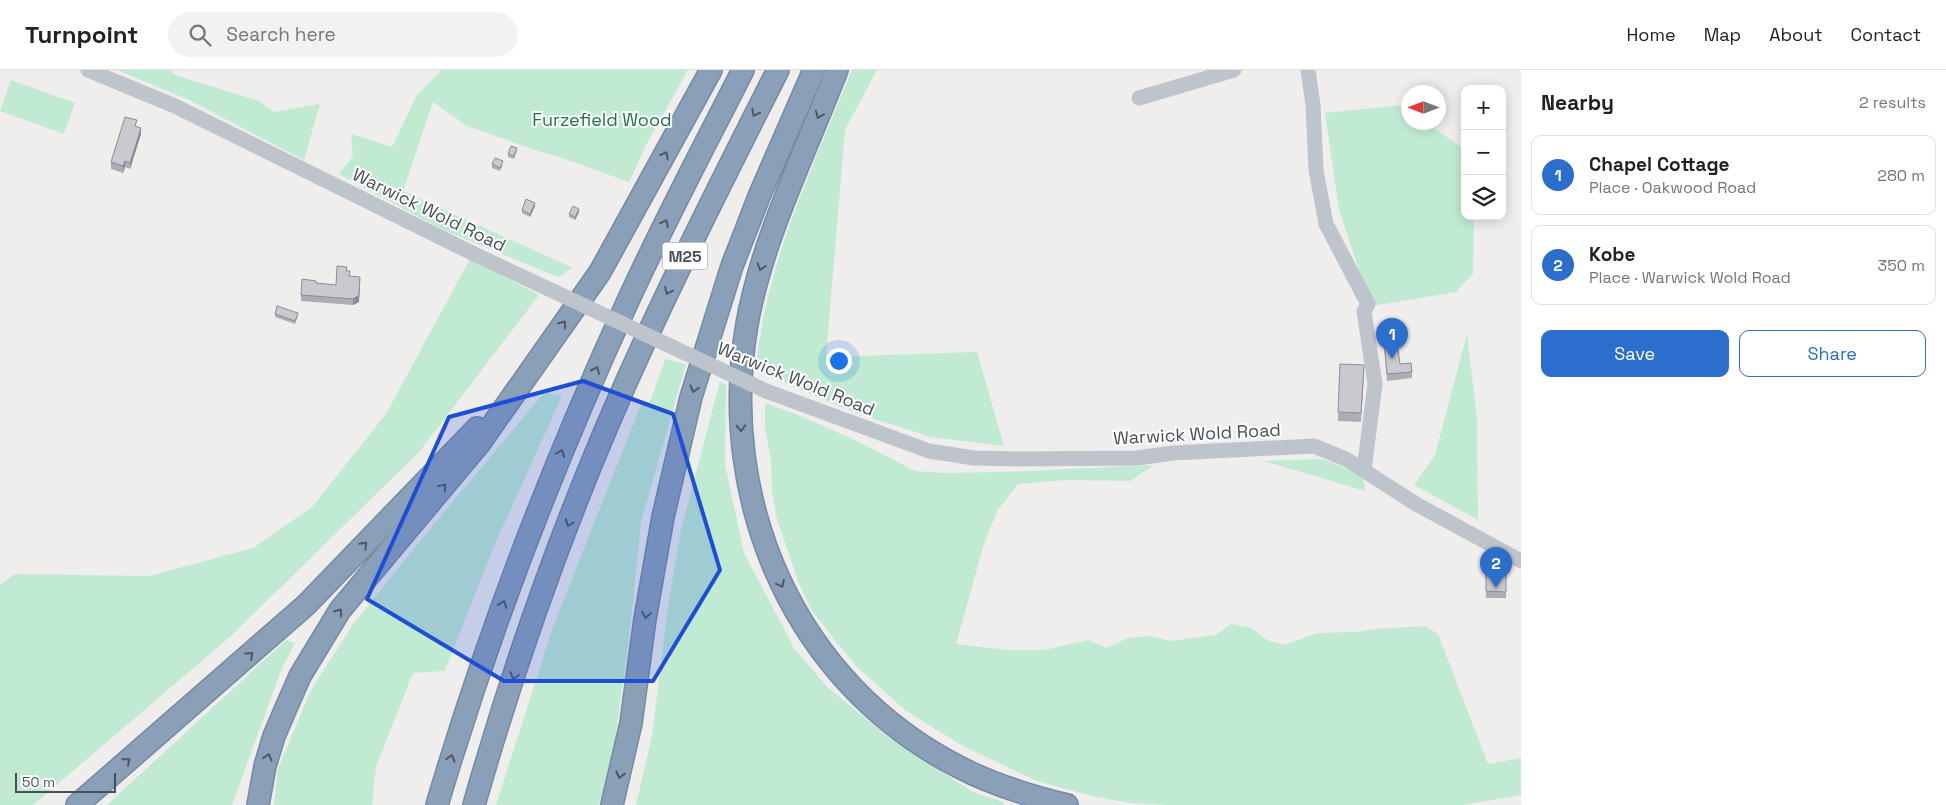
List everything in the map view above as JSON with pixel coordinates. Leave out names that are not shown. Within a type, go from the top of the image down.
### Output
[{"type":"highway","points":[[258,805],[265,766],[274,736],[300,676],[340,610],[480,444],[600,272],[711,70]]},
{"type":"highway","name":"M25","points":[[437,805],[500,611],[577,415],[627,301],[743,70]]},
{"type":"highway","name":"M25","points":[[474,805],[524,645],[554,560],[596,453],[643,344],[690,245],[778,70]]},
{"type":"highway","points":[[612,805],[631,723],[645,619],[661,525],[691,397],[732,266],[760,194],[814,70]]},
{"type":"highway","points":[[837,70],[760,269],[747,325],[741,372],[742,439],[750,499],[760,532],[772,565],[789,600],[809,633],[828,660],[857,692],[898,729],[958,767],[989,781],[1019,792],[1067,805]]},
{"type":"highway","points":[[77,805],[306,605],[468,437],[515,392]]},
{"type":"street","name":"Warwick Wold Road","points":[[88,70],[175,106],[474,254],[766,391],[928,451],[974,458],[1018,460],[1136,458],[1173,453],[1314,446],[1346,459],[1416,504],[1521,561]]},
{"type":"street","points":[[1139,98],[1234,70]]},
{"type":"street","points":[[1308,70],[1313,105],[1316,170],[1326,224],[1368,304],[1364,311],[1375,384],[1364,470]]},
{"type":"highlighted area","points":[[583,381],[673,414],[720,570],[653,681],[504,681],[367,599],[449,417]]},
{"type":"green space","points":[[117,70],[170,70],[175,75],[259,101],[274,112],[320,104],[304,160],[189,100]]},
{"type":"green space","name":"Furzefield Wood","points":[[442,70],[688,70],[646,145],[629,182],[467,126],[433,102],[403,191],[573,268],[558,277],[441,229],[339,174],[353,156],[351,134],[392,147],[417,95]]},
{"type":"green space","points":[[852,70],[877,70],[845,130],[826,357],[977,352],[1004,446],[931,437],[856,413],[756,371],[769,293],[780,255],[792,218]]},
{"type":"green space","points":[[11,80],[75,103],[64,134],[0,111]]},
{"type":"green space","points":[[1401,105],[1401,130],[1437,130],[1461,147],[1461,220],[1474,220],[1473,274],[1456,292],[1371,306],[1339,210],[1325,113]]},
{"type":"green space","points":[[470,259],[539,295],[420,451],[231,636],[33,805],[0,805],[0,585],[15,574],[149,576],[253,548],[312,507],[386,414]]},
{"type":"green space","points":[[1467,334],[1477,419],[1478,520],[1414,485],[1435,455]]},
{"type":"green space","points":[[665,359],[686,364],[641,522],[629,639],[612,761],[599,805],[496,805],[553,627],[640,407],[651,400]]},
{"type":"green space","points":[[720,381],[726,385],[725,464],[744,553],[794,648],[827,687],[888,737],[973,792],[1003,802],[1004,805],[636,805],[652,736],[668,607],[681,530]]},
{"type":"green space","points":[[545,392],[562,396],[494,546],[445,671],[413,673],[376,767],[372,805],[274,805],[278,769],[311,690],[354,623]]},
{"type":"green space","points":[[765,403],[855,440],[915,471],[944,473],[1005,472],[1154,465],[1130,481],[1065,480],[1018,484],[997,511],[984,544],[956,644],[1007,650],[1045,650],[1089,640],[1106,648],[1128,638],[1151,636],[1170,641],[1216,635],[1231,624],[1251,628],[1267,640],[1284,645],[1318,633],[1357,632],[1425,626],[1438,634],[1488,764],[1521,758],[1521,795],[1462,805],[1167,805],[1131,803],[1096,797],[1037,781],[963,746],[905,710],[856,666],[812,611],[798,581],[777,519],[772,491],[771,460],[765,428]]},
{"type":"green space","points":[[1323,459],[1363,475],[1365,491],[1264,461]]},
{"type":"green space","points":[[286,640],[295,643],[282,668],[232,805],[107,805]]},
{"type":"building","points":[[125,117],[137,120],[135,126],[141,128],[130,163],[125,161],[123,166],[111,162]]},
{"type":"building","points":[[511,146],[517,148],[514,156],[508,154]]},
{"type":"building","points":[[495,158],[503,161],[500,168],[492,164]]},
{"type":"building","points":[[526,199],[535,203],[530,214],[522,210]]},
{"type":"building","points":[[573,206],[579,209],[575,217],[569,214]]},
{"type":"building","points":[[337,266],[347,267],[346,271],[350,271],[349,276],[360,277],[359,295],[353,299],[301,295],[302,279],[316,281],[316,283],[336,285]]},
{"type":"building","points":[[277,306],[298,313],[295,321],[275,314]]},
{"type":"building","points":[[1397,341],[1400,364],[1411,363],[1412,372],[1387,374],[1384,343]]},
{"type":"building","points":[[1340,364],[1364,365],[1361,413],[1338,412]]},
{"type":"building","points":[[1486,571],[1506,571],[1506,592],[1486,591]]},
{"type":"place","name":"Chapel Cottage","points":[[1392,359]]},
{"type":"place","name":"Kobe","points":[[1496,588]]}]
